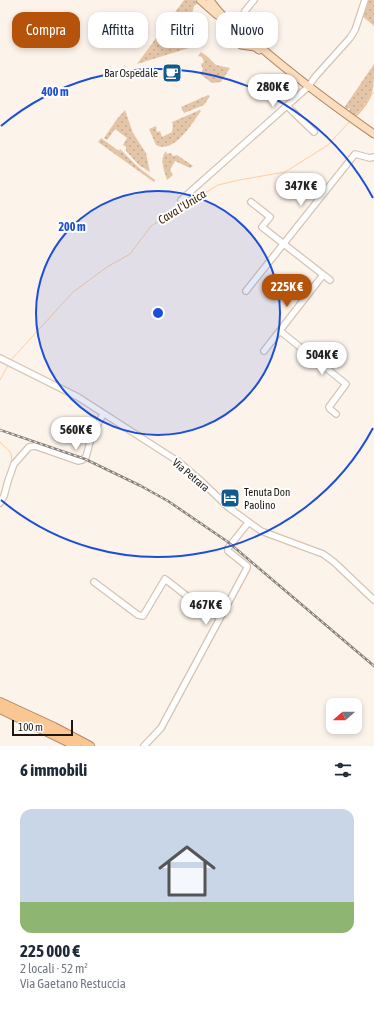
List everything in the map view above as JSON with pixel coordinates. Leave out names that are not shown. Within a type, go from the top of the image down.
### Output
[{"type":"highway","points":[[0,702],[54,727],[90,746]]},
{"type":"highway","points":[[0,709],[76,746]]},
{"type":"main road","points":[[205,0],[218,12]]},
{"type":"main road","points":[[205,0],[217,12]]},
{"type":"main road","points":[[257,48],[268,55]]},
{"type":"main road","points":[[259,48],[308,87],[374,134]]},
{"type":"street","points":[[245,12],[254,0]]},
{"type":"street","points":[[181,200],[308,87],[350,38],[364,0]]},
{"type":"street","points":[[287,106],[314,132]]},
{"type":"street","points":[[246,291],[355,154],[370,158],[374,157]]},
{"type":"street","points":[[251,202],[270,217],[262,227],[330,280]]},
{"type":"street","points":[[264,351],[323,275]]},
{"type":"street","points":[[280,331],[346,384],[329,407],[336,414]]},
{"type":"street","name":"Via Petrara","points":[[0,358],[78,398],[178,462],[200,480],[228,507],[261,531],[324,554],[374,600]]},
{"type":"street","points":[[0,504],[14,464],[29,447],[35,446],[78,461],[82,460],[86,456],[91,438],[103,414]]},
{"type":"street","points":[[144,746],[161,728],[247,568],[247,566],[228,551],[228,548],[248,523]]},
{"type":"street","points":[[94,582],[138,615],[143,616],[165,579],[192,600],[220,618]]},
{"type":"shaded area","points":[[184,0],[194,0],[198,3],[194,6],[192,12],[175,12]]},
{"type":"shaded area","points":[[367,0],[374,0],[374,26],[361,15],[364,11]]},
{"type":"shaded area","points":[[156,38],[156,48],[189,48],[137,64]]},
{"type":"shaded area","points":[[201,52],[216,65],[230,68],[221,82],[212,83],[200,74],[203,69],[201,64],[204,62],[202,57],[198,56]]},
{"type":"shaded area","points":[[374,64],[372,93],[367,104],[357,116],[349,112],[349,108],[347,110],[344,108]]},
{"type":"shaded area","points":[[208,95],[210,96],[204,105],[184,113],[181,107]]},
{"type":"shaded area","points":[[125,110],[133,133],[146,153],[150,172],[139,165],[126,151],[126,147],[123,145],[127,138],[115,129],[107,140],[104,138]]},
{"type":"shaded area","points":[[200,110],[201,111],[188,129],[176,142],[163,147],[156,145],[149,129],[156,126],[157,132],[160,131],[162,137],[172,132],[172,122]]},
{"type":"shaded area","points":[[101,138],[119,151],[120,149],[138,167],[155,180],[154,182],[98,142]]},
{"type":"shaded area","points":[[166,151],[167,154],[171,153],[173,156],[177,155],[193,166],[190,168],[175,161],[170,170],[173,175],[167,180],[162,161]]},
{"type":"waterway","name":"Cava l'Unica","points":[[355,116],[374,92]]},
{"type":"waterway","name":"Cava l'Unica","points":[[11,360],[73,292],[107,267],[130,254],[151,226],[218,185],[285,172],[328,145],[350,121]]},
{"type":"waterway","name":"Cava l'Unica","points":[[0,380],[8,365]]},
{"type":"waterway","name":"Cava l'Unica","points":[[0,442],[11,453],[12,462]]},
{"type":"railway","points":[[0,430],[85,459],[168,501],[228,542],[374,666]]},
{"type":"place","name":"Bar Ospedale","points":[[172,73]]},
{"type":"place","name":"Tenuta Don Paolino","points":[[230,498]]}]
